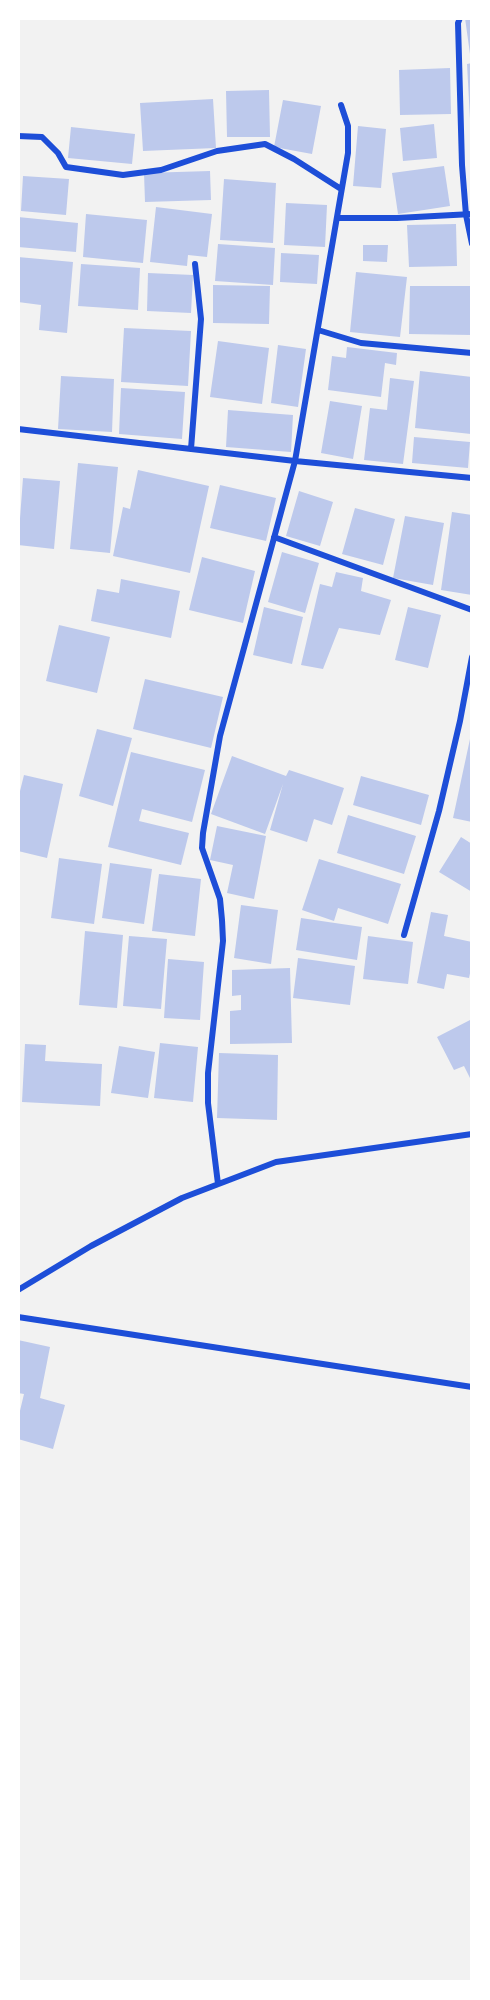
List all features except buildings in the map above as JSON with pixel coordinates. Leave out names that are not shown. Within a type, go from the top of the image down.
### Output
[{"type":"street","points":[[460,18],[458,23],[472,244]]},
{"type":"street","points":[[218,1185],[208,1103],[208,1073],[223,941],[220,899],[202,848],[203,833],[220,736],[295,460],[348,153],[348,126],[341,105]]},
{"type":"street","points":[[18,136],[42,136],[58,153],[66,167],[123,175],[161,170],[217,151],[265,144],[294,159],[341,189]]},
{"type":"street","points":[[338,218],[397,218],[469,214]]},
{"type":"street","points":[[191,449],[201,319],[195,264]]},
{"type":"street","points":[[318,330],[361,343],[472,353]]},
{"type":"street","points":[[18,429],[472,478]]},
{"type":"street","points":[[274,537],[472,610]]},
{"type":"street","points":[[404,936],[439,811],[472,657]]},
{"type":"street","points":[[18,1290],[91,1246],[182,1198],[276,1162],[472,1134]]},
{"type":"street","points":[[18,1317],[472,1388]]}]
